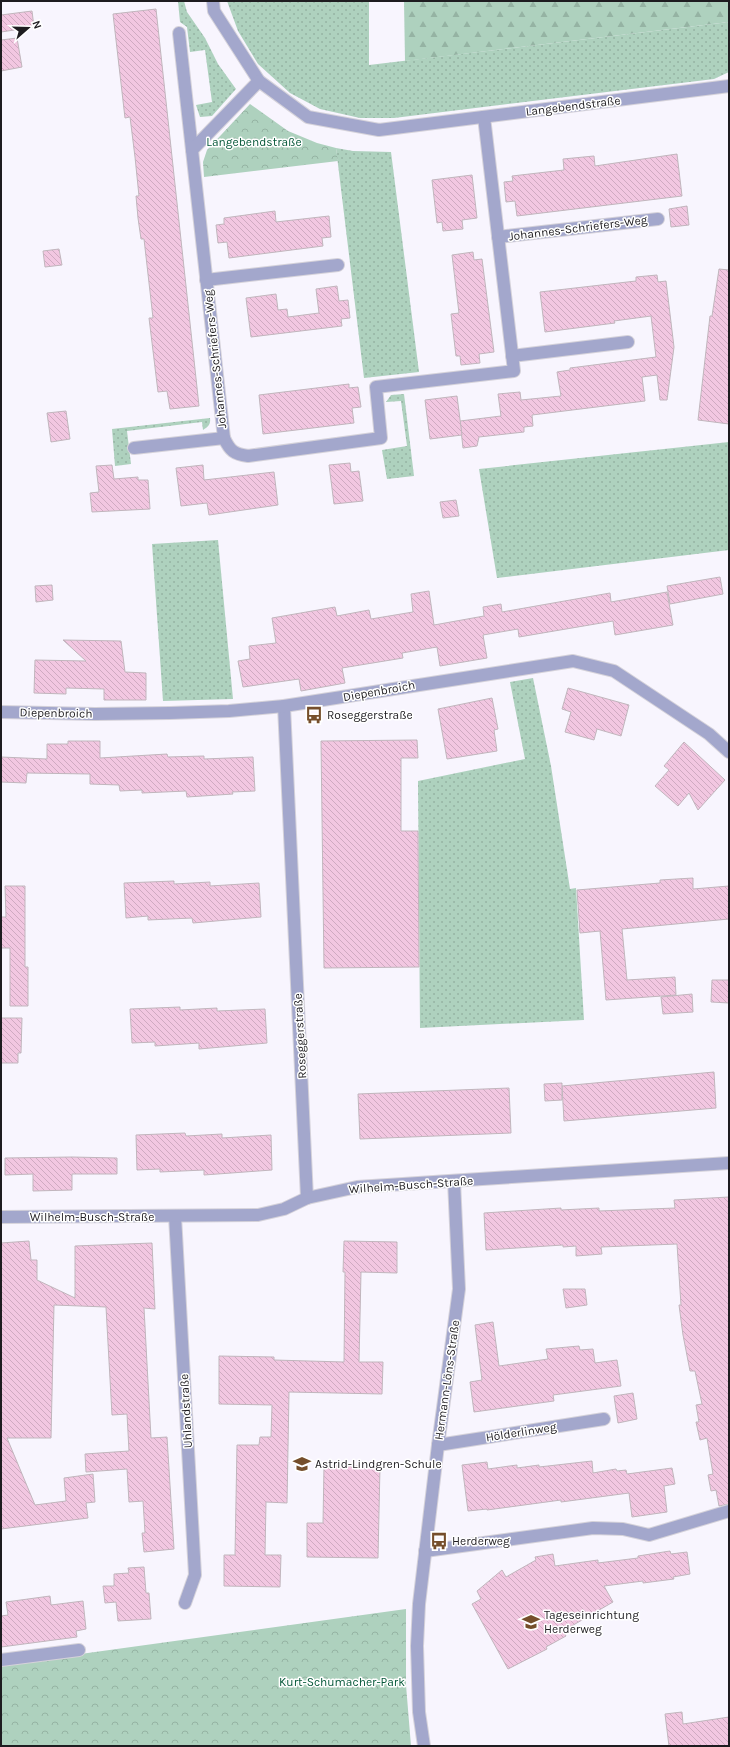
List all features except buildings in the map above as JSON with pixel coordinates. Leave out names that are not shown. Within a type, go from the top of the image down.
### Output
[{"type":"street","name":"Langebendstraße","points":[[213,1],[214,11],[259,81],[308,117],[379,130],[729,86]]},
{"type":"street","name":"Johannes-Schriefers-Weg","points":[[179,33],[224,438],[229,448],[239,455],[248,456],[381,438],[376,387],[514,372],[484,117]]},
{"type":"street","points":[[192,150],[259,81]]},
{"type":"street","name":"Johannes-Schriefers-Weg","points":[[498,237],[658,219]]},
{"type":"street","name":"Johannes-Schriefers-Weg","points":[[206,280],[338,265]]},
{"type":"street","points":[[512,356],[628,342]]},
{"type":"street","name":"Johannes-Schriefers-Weg","points":[[134,448],[224,438]]},
{"type":"street","name":"Diepenbroich","points":[[1,712],[95,714],[229,711],[284,706],[573,661],[614,671],[709,734],[729,752]]},
{"type":"street","name":"Roseggerstraße","points":[[284,706],[307,1198]]},
{"type":"street","name":"Wilhelm-Busch-Straße","points":[[1,1218],[258,1215],[284,1209],[307,1198],[357,1187],[729,1162]]},
{"type":"street","name":"Hermann-Löns-Straße","points":[[424,1746],[419,1712],[417,1646],[419,1604],[459,1289],[454,1181]]},
{"type":"street","name":"Uhlandstraße","points":[[175,1216],[195,1575],[185,1603]]},
{"type":"street","name":"Hölderlinweg","points":[[438,1445],[604,1419]]},
{"type":"street","points":[[425,1551],[592,1528],[623,1530],[648,1535],[729,1511]]},
{"type":"street","points":[[1,1660],[79,1650]]},
{"type":"green space","points":[[178,1],[184,1],[187,12],[205,38],[218,64],[236,89],[212,116],[200,117],[196,105],[212,102],[205,50],[190,52],[187,27],[180,22]]},
{"type":"green space","points":[[227,1],[369,1],[369,65],[729,22],[729,72],[714,79],[394,118],[360,118],[320,109],[290,93],[258,64],[238,31]]},
{"type":"green space","points":[[404,1],[729,1],[729,22],[405,61]]},
{"type":"green space","name":"Langebendstraße","points":[[250,104],[288,131],[317,143],[336,148],[338,161],[204,177],[203,162],[207,150]]},
{"type":"green space","points":[[336,148],[353,151],[391,152],[419,372],[364,378]]},
{"type":"green space","points":[[404,394],[414,476],[387,479],[382,450],[407,446],[401,401],[386,402],[391,395]]},
{"type":"green space","points":[[210,418],[209,425],[203,430],[202,422],[127,431],[131,464],[115,466],[112,429]]},
{"type":"green space","points":[[729,442],[729,550],[497,578],[479,469]]},
{"type":"green space","points":[[218,540],[233,699],[163,701],[152,544]]},
{"type":"green space","points":[[533,678],[551,766],[570,889],[576,888],[584,1020],[420,1028],[418,781],[525,759],[510,682]]},
{"type":"green space","name":"Kurt-Schumacher-Park","points":[[406,1609],[406,1685],[411,1746],[1,1746],[1,1665]]},
{"type":"place","name":"Roseggerstraße","points":[[314,715]]},
{"type":"place","name":"Astrid-Lindgren-Schule","points":[[302,1464]]},
{"type":"place","name":"Herderweg","points":[[439,1541]]},
{"type":"place","name":"Tageseinrichtung Herderweg","points":[[531,1622]]}]
